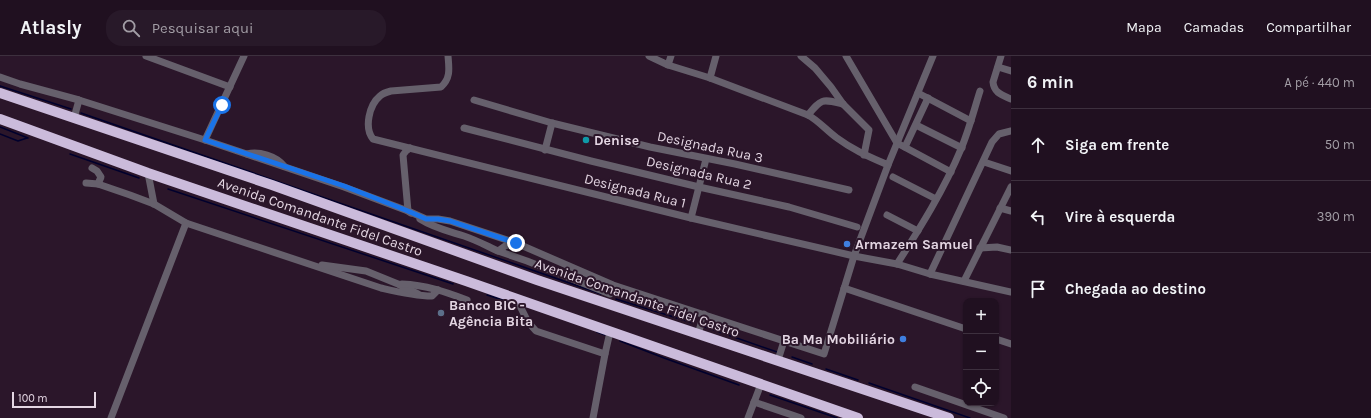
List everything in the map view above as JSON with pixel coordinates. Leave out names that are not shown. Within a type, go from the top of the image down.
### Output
[{"type":"highway","name":"Avenida Comandante Fidel Castro","points":[[0,93],[272,185],[537,280],[609,298],[698,334],[949,418]]},
{"type":"highway","name":"Avenida Comandante Fidel Castro","points":[[0,119],[148,172],[516,298],[858,418]]},
{"type":"highway","points":[[920,408],[926,412],[929,418]]},
{"type":"street","points":[[146,56],[230,86]]},
{"type":"street","points":[[205,140],[244,56]]},
{"type":"street","name":"Designada Rua 1","points":[[448,56],[449,74],[445,83],[441,87],[384,93],[376,100],[372,107],[368,124],[369,134],[373,139],[691,218],[854,256],[897,264],[930,274],[1011,292]]},
{"type":"street","points":[[649,56],[668,65],[710,78],[808,115],[817,120],[836,138],[864,154],[888,165]]},
{"type":"street","points":[[668,65],[670,56]]},
{"type":"street","points":[[710,78],[716,56]]},
{"type":"street","points":[[801,56],[815,68],[843,104],[869,130],[864,154]]},
{"type":"street","points":[[846,56],[897,143],[951,172]]},
{"type":"street","points":[[0,76],[30,87],[79,100],[205,140],[344,186],[426,219],[450,221],[516,243],[613,285],[824,354],[854,256],[888,165],[933,56]]},
{"type":"street","points":[[1001,56],[993,86],[998,93],[1011,99]]},
{"type":"street","points":[[998,67],[1011,70]]},
{"type":"street","points":[[897,264],[918,231],[951,172],[962,148],[980,90]]},
{"type":"street","points":[[918,93],[971,121]]},
{"type":"street","points":[[905,147],[928,98]]},
{"type":"street","points":[[74,118],[79,100]]},
{"type":"street","name":"Designada Rua 3","points":[[474,100],[552,123],[706,159],[735,164],[849,190]]},
{"type":"street","points":[[808,115],[818,103],[823,100],[843,104]]},
{"type":"street","points":[[545,150],[552,123]]},
{"type":"street","points":[[916,125],[962,148]]},
{"type":"street","name":"Designada Rua 2","points":[[464,128],[545,150],[789,207],[857,227]]},
{"type":"street","points":[[930,274],[995,138],[999,134],[1011,131]]},
{"type":"street","points":[[408,211],[403,156],[410,148]]},
{"type":"street","points":[[691,218],[706,159]]},
{"type":"street","points":[[984,162],[1011,170]]},
{"type":"street","points":[[92,168],[101,177],[98,184]]},
{"type":"street","points":[[148,172],[154,204]]},
{"type":"street","points":[[893,177],[936,199]]},
{"type":"street","points":[[86,183],[98,184],[154,204],[186,222],[381,288],[406,294],[424,296],[432,296],[438,290]]},
{"type":"street","points":[[964,281],[1011,187]]},
{"type":"street","points":[[1000,208],[1011,211]]},
{"type":"street","points":[[408,211],[429,225],[440,230],[470,239],[498,251],[547,268],[609,298],[613,285]]},
{"type":"street","points":[[887,215],[918,231]]},
{"type":"street","points":[[450,221],[470,239]]},
{"type":"street","points":[[111,418],[186,222]]},
{"type":"street","points":[[498,251],[505,246],[516,243]]},
{"type":"street","points":[[980,248],[997,247],[1011,250]]},
{"type":"street","points":[[310,264],[332,265],[366,271],[424,296]]},
{"type":"street","points":[[398,284],[419,285],[467,300]]},
{"type":"street","points":[[844,288],[963,328]]},
{"type":"street","points":[[516,298],[526,318],[536,331],[605,354]]},
{"type":"street","points":[[698,334],[704,314]]},
{"type":"street","points":[[593,418],[610,332]]},
{"type":"street","points":[[999,340],[1011,344]]},
{"type":"street","points":[[778,360],[784,341]]},
{"type":"street","points":[[748,418],[761,384]]},
{"type":"street","points":[[915,387],[1004,418]]},
{"type":"street","points":[[754,402],[801,418]]},
{"type":"waterway","points":[[0,86],[71,109]]},
{"type":"waterway","points":[[81,113],[601,294]]},
{"type":"waterway","points":[[0,127],[28,138]]},
{"type":"waterway","points":[[0,134],[18,141],[27,138]]},
{"type":"waterway","points":[[70,154],[139,178]]},
{"type":"waterway","points":[[168,189],[453,284]]},
{"type":"waterway","points":[[487,295],[516,304]]},
{"type":"waterway","points":[[616,299],[693,323]]},
{"type":"waterway","points":[[705,327],[777,352]]},
{"type":"waterway","points":[[597,332],[605,335]]},
{"type":"waterway","points":[[620,341],[739,385]]},
{"type":"waterway","points":[[792,357],[812,364]]},
{"type":"waterway","points":[[826,369],[858,380]]},
{"type":"waterway","points":[[869,383],[970,418]]},
{"type":"waterway","points":[[770,395],[837,418]]},
{"type":"place","name":"Denise","points":[[586,140]]},
{"type":"place","name":"Armazem Samuel","points":[[847,244]]},
{"type":"place","name":"Banco BIC - Agência Bita","points":[[441,313]]},
{"type":"place","name":"Ba Ma Mobiliário","points":[[903,339]]},
{"type":"route","points":[[222,105],[205,140],[344,186],[426,219],[450,221],[516,243]]}]
